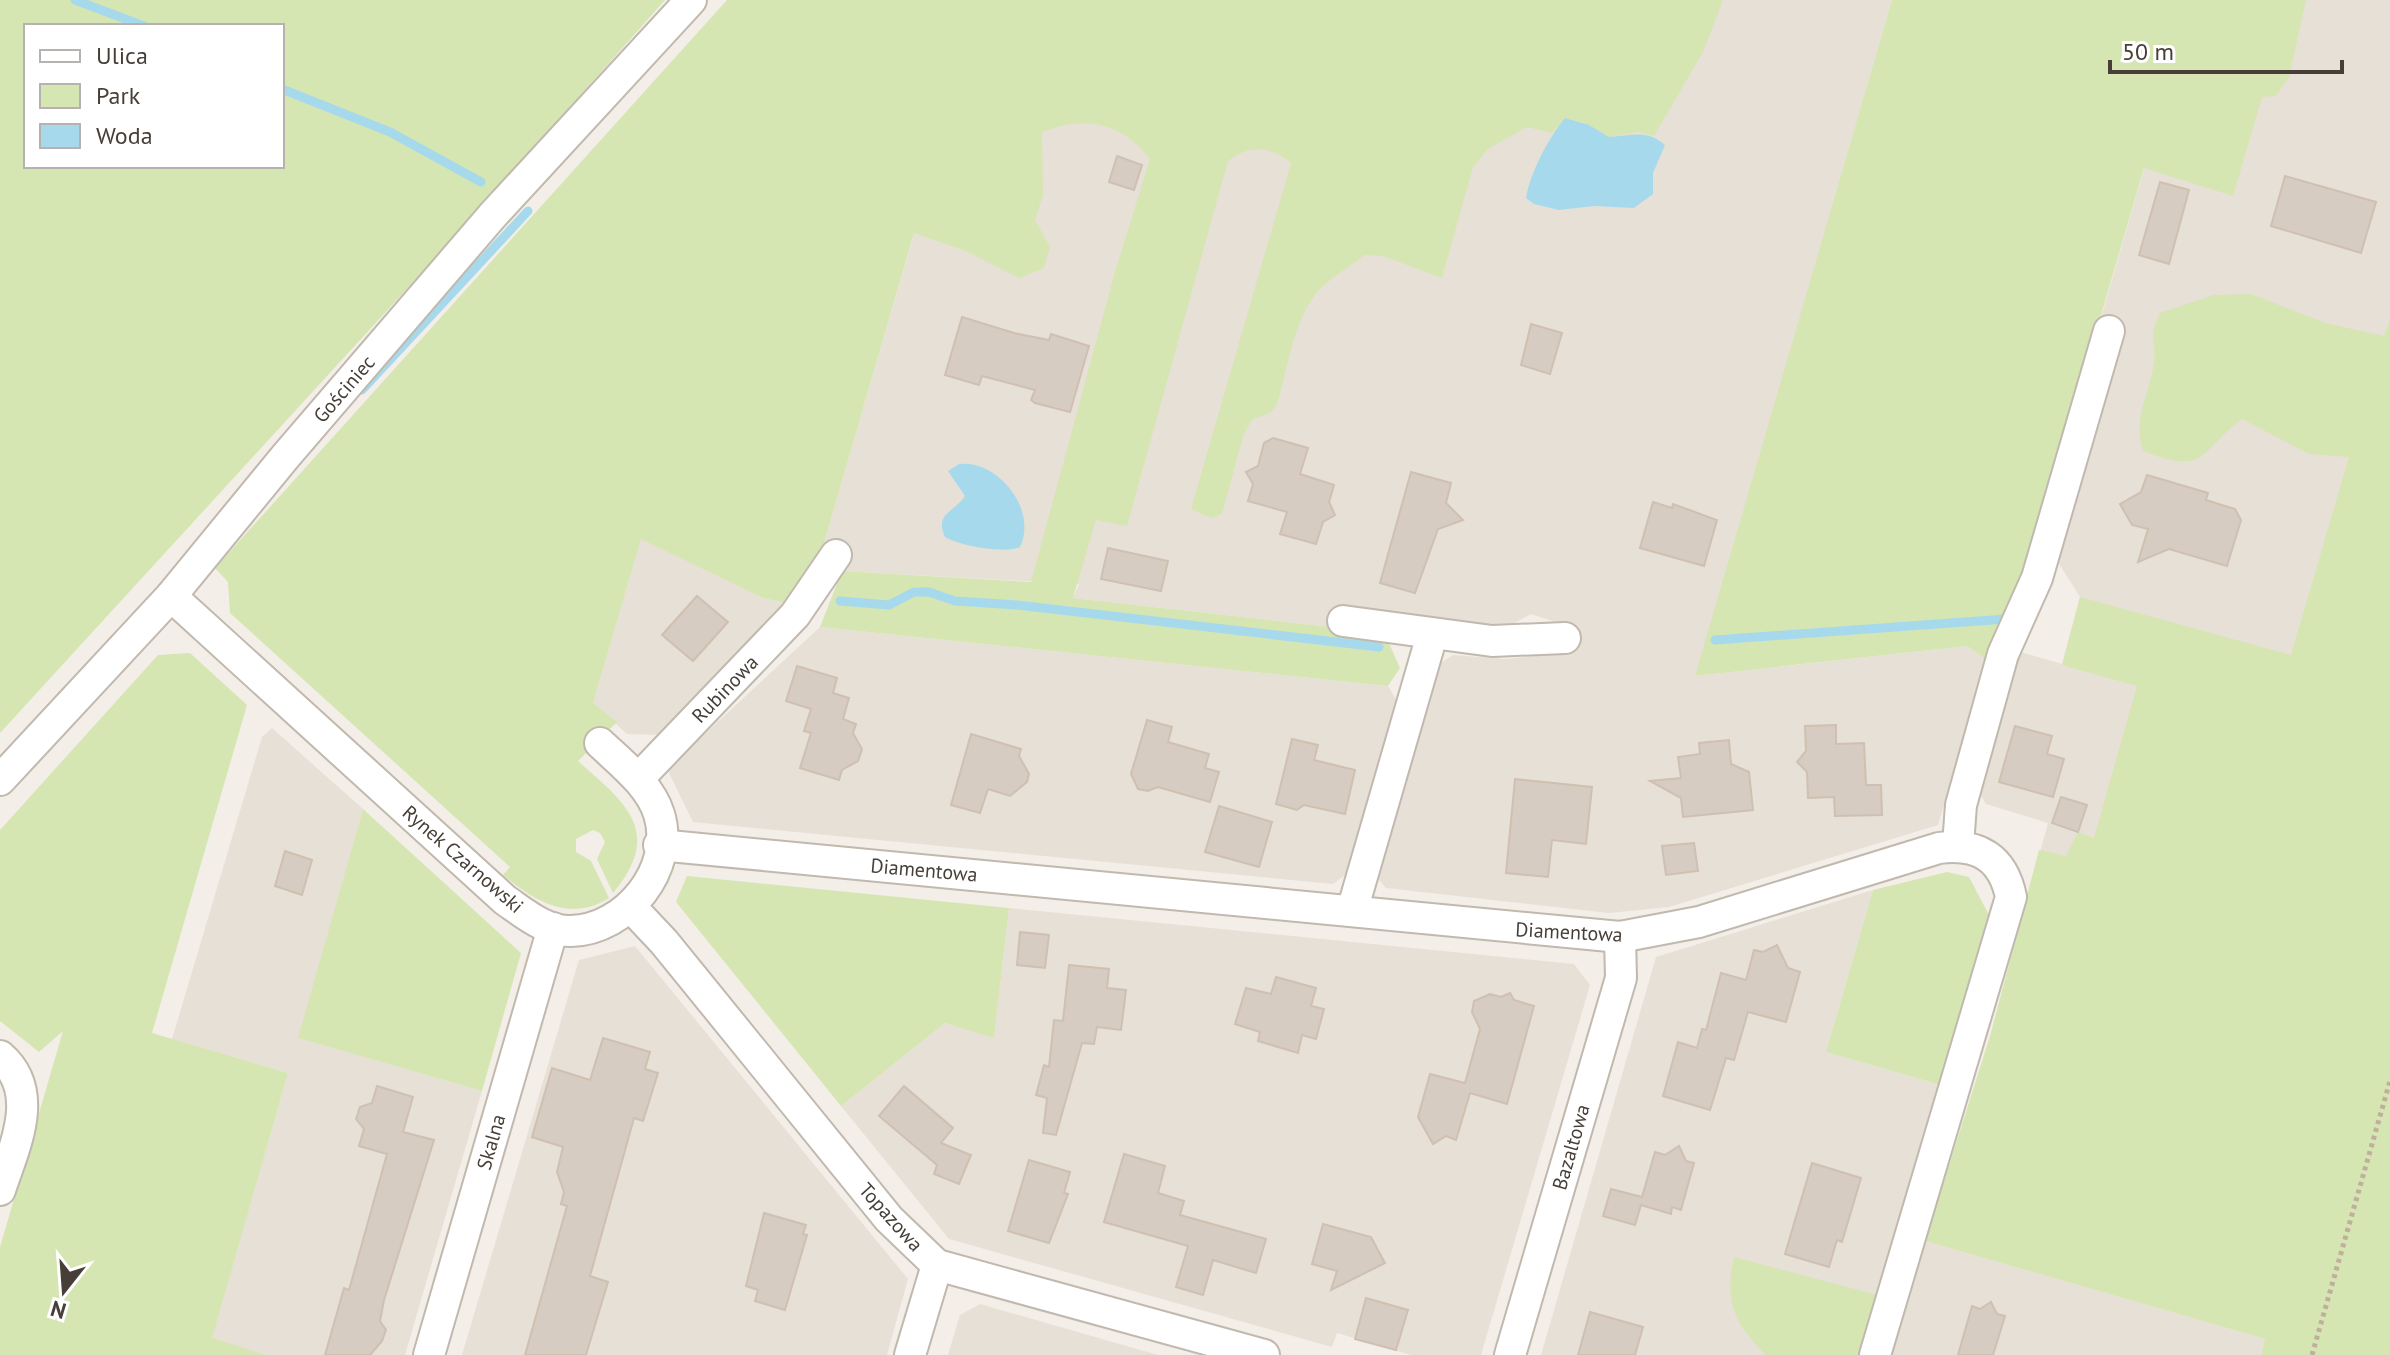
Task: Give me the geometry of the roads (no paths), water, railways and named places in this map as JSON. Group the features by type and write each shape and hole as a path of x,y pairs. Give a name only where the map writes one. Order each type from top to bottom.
{"street":[{"name":"Gościniec","path":"0,780 171,596 285,457 492,216 691,0"},
{"path":"1875,1355 2011,897 1997,862 1990,855 1958,845 1961,805 2003,654 2037,578 2109,331"},
{"name":"Rubinowa","path":"638,779 795,615 836,555"},
{"name":"Rynek Czarnowski","path":"171,596 505,900 553,928"},
{"path":"1343,621 1492,641 1565,638"},
{"path":"1352,911 1432,635"},
{"path":"553,928 569,932 592,928 631,907 651,880 659,845 659,815 638,779 600,743"},
{"name":"Diamentowa","path":"659,845 1620,937 1699,922 1939,848 1958,845"},
{"name":"Topazowa","path":"631,907 664,942 889,1219 937,1265 1264,1355"},
{"name":"Skalna","path":"429,1355 553,928"},
{"name":"Bazaltowa","path":"1510,1355 1621,978 1620,937"},
{"path":"0,1056 20,1081 23,1095 22,1124 0,1190"},
{"path":"910,1355 937,1265"}],"water":[{"path":"1565,118 1589,125 1609,137 1645,135 1665,145 1653,173 1653,194 1634,208 1594,206 1559,210 1534,204 1526,198 1541,156"},
{"path":"959,464 988,470 1011,490 1024,518 1020,547 1004,550 983,548 945,537 942,529 944,518 965,496 948,471"}],"waterway":[{"path":"75,0 139,24"},
{"path":"284,90 390,132 481,182"},
{"path":"362,390 528,211"},
{"path":"840,601 889,605 914,592 929,592 955,601 1017,605 1379,647"},
{"path":"1715,640 2006,619"}]}
